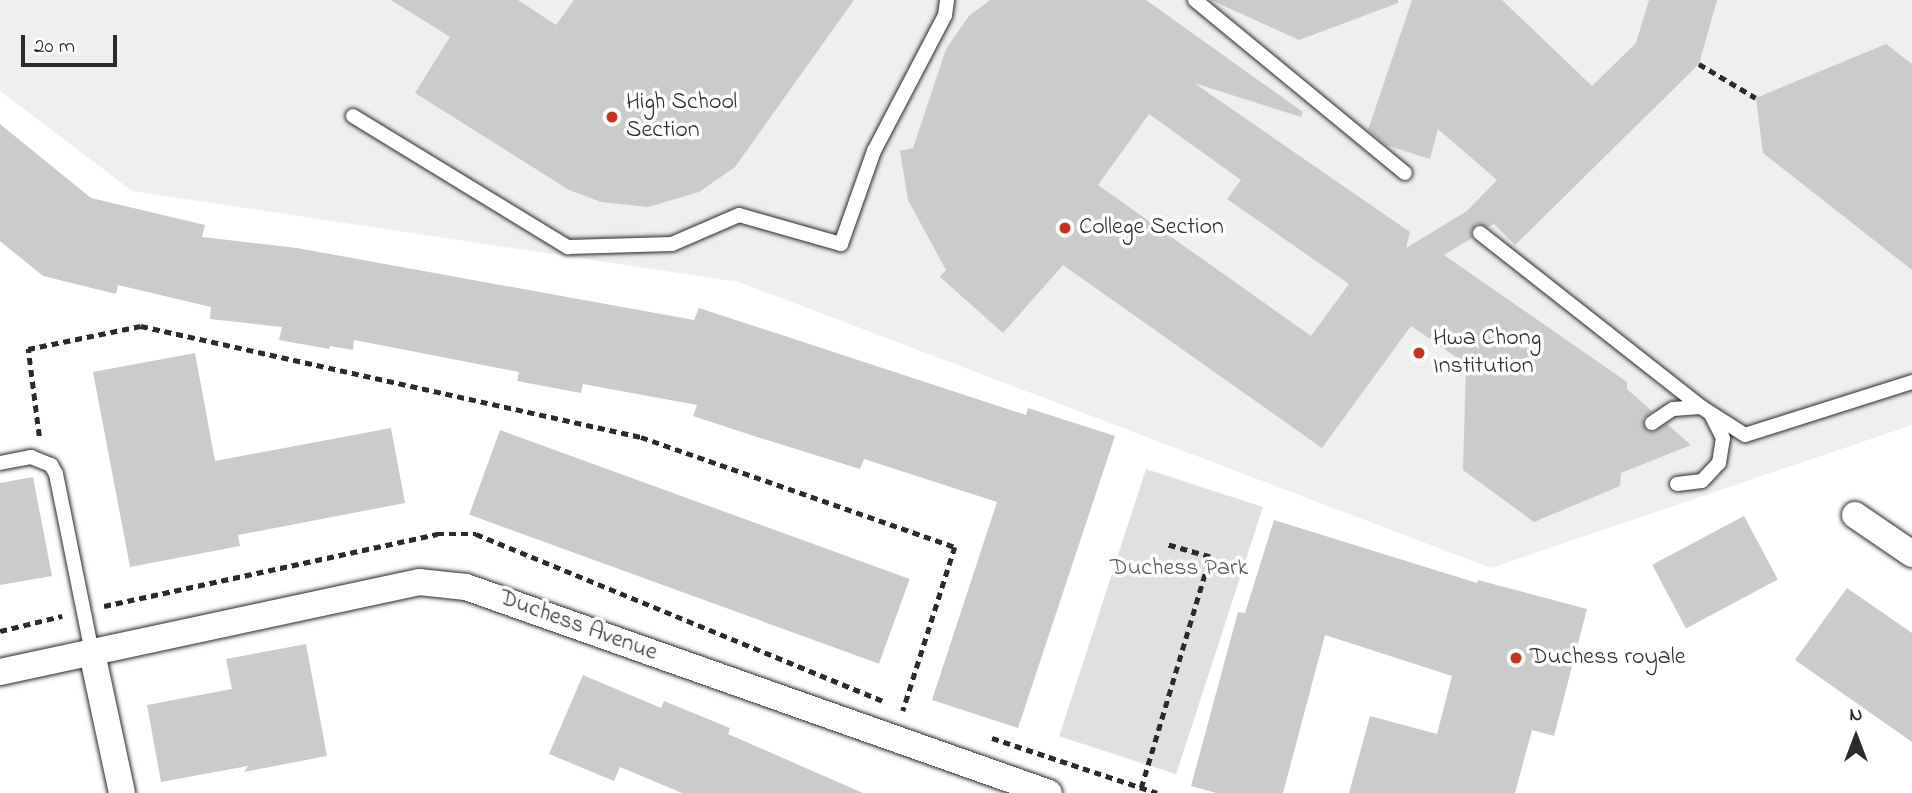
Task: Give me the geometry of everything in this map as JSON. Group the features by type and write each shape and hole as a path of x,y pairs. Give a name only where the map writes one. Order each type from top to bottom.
{"street":[{"path":"1855,515 1912,554"},
{"name":"Duchess Avenue","path":"0,672 419,582 466,587 1049,793"},
{"path":"92,653 122,793"}],"lane":[{"path":"354,116 568,247 672,244 739,215 841,244 874,151 945,15 947,0"},
{"path":"1195,0 1405,173"},
{"path":"1479,233 1706,410 1745,435 1912,382"},
{"path":"1652,423 1673,409 1706,410"},
{"path":"1676,484 1702,481 1719,463 1723,438 1706,410"},
{"path":"0,463 31,457 51,465 56,474 92,653"}],"path":[{"path":"1699,64 1756,99"},
{"path":"42,461 28,349 141,326 641,437 955,547 895,739"},
{"path":"1141,788 1210,557 1165,544"},
{"path":"904,709 916,713"},
{"path":"981,735 1157,793"}],"shaded area":[{"name":"Hwa Chong Institution","path":"0,0 1912,0 1912,425 1491,568 739,282 132,191 0,91"}],"green space":[{"name":"Duchess Park","path":"1146,469 1263,507 1176,774 1059,736"}],"building":[{"name":"High School Section","path":"391,0 518,0 556,25 574,0 854,0 735,167 699,192 648,207 601,202 569,190 415,93 450,37"},
{"name":"College Section","path":"990,0 1146,0 1303,112 1301,117 1194,83 1410,232 1406,248 1467,211 1497,180 1438,129 1430,159 1386,145 1368,130 1412,0 1502,0 1592,86 1636,43 1649,0 1717,0 1699,64 1515,245 1494,224 1488,227 1477,224 1471,231 1472,238 1444,255 1627,382 1627,389 1652,411 1643,419 1647,431 1653,432 1667,424 1691,445 1621,473 1620,486 1534,522 1463,470 1466,364 1411,326 1322,448 1063,265 1003,333 940,277 946,270 908,200 900,151 913,148 946,49 969,16","holes":["1149,114 1241,180 1227,199 1349,284 1311,336 1098,185"]},
{"path":"1211,0 1398,0 1398,3 1299,40"},
{"path":"1886,44 1912,64 1912,270 1763,153 1756,98"},
{"path":"0,124 91,198 205,225 202,237 297,248 694,320 699,308 1026,415 1028,408 1115,436 1018,728 932,700 997,502 864,459 860,469 760,438 693,416 697,405 583,384 581,393 517,381 519,372 354,340 353,350 330,346 329,349 279,340 282,327 210,319 211,307 118,285 116,294 43,276 0,241"},
{"path":"195,353 215,461 391,428 405,503 238,535 240,546 130,567 93,372"},
{"path":"500,430 910,579 879,664 469,515"},
{"path":"33,477 52,576 0,585 0,483"},
{"path":"1744,516 1778,580 1686,628 1652,565"},
{"path":"1274,520 1477,583 1478,580 1587,609 1554,736 1532,730 1515,793 1349,793 1370,716 1437,734 1452,676 1325,635 1283,793 1216,793 1191,786 1238,612 1245,613"},
{"path":"1847,588 1912,633 1912,742 1795,660"},
{"path":"306,644 327,756 244,772 248,766 161,782 147,705 232,689 226,659"},
{"path":"583,675 661,708 664,701 730,728 728,734 863,793 682,793 620,767 614,781 549,754"}],"place":[{"name":"High School Section","path":"612,117"},
{"name":"College Section","path":"1065,228"},
{"name":"Hwa Chong Institution","path":"1419,353"},
{"name":"Duchess royale","path":"1516,658"}]}
